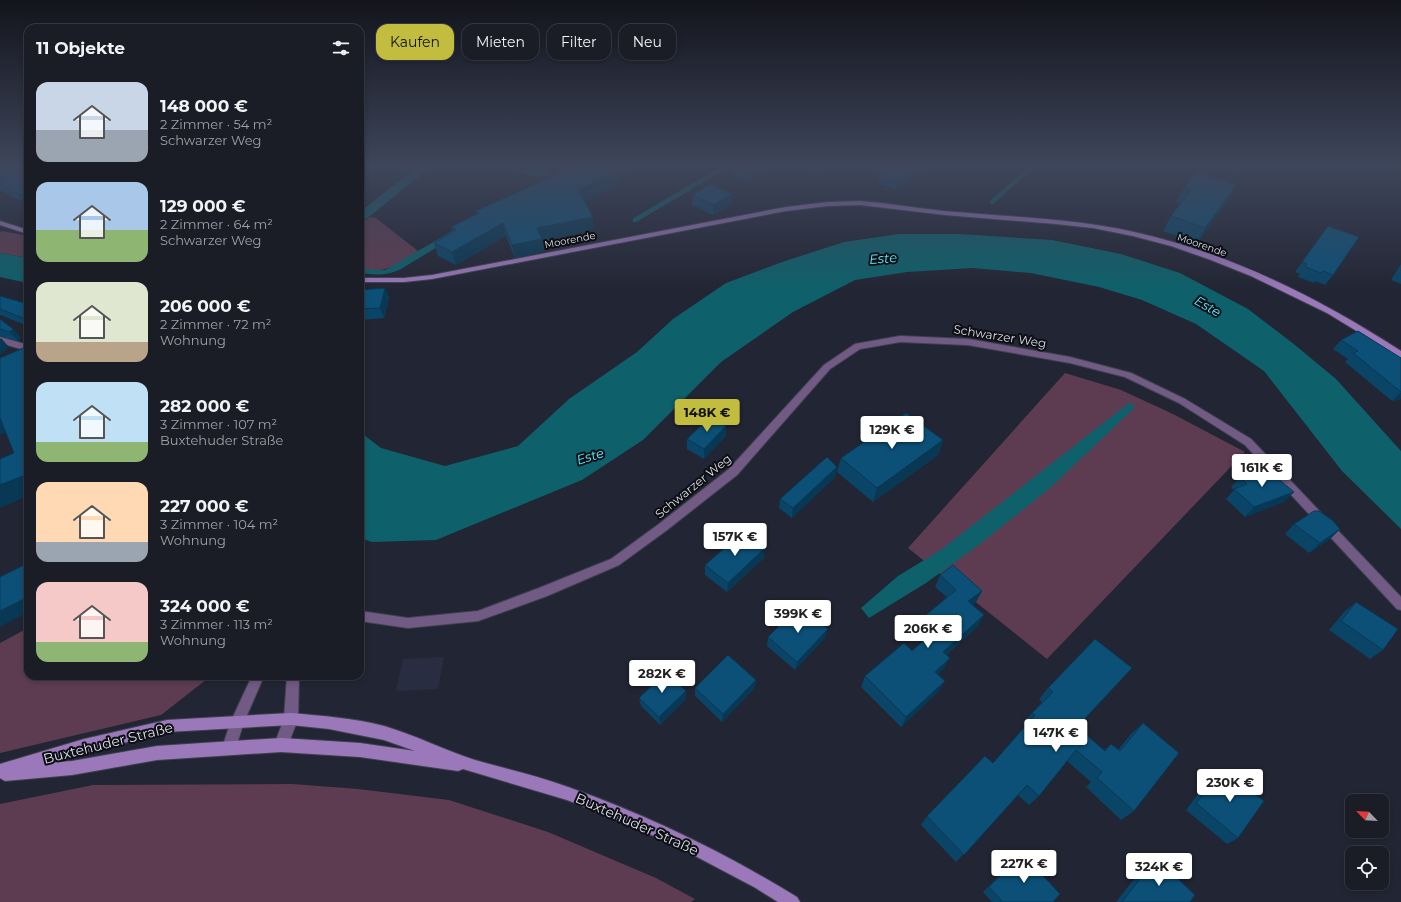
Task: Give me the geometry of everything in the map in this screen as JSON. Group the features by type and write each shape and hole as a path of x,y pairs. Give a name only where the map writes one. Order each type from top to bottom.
{"street":[{"name":"Moorende","path":"364,280 404,280 481,269 798,207"},
{"name":"Moorende","path":"893,207 1086,225 1162,242 1212,258 1312,300 1364,330 1401,354"},
{"path":"0,223 24,231"},
{"name":"Schwarzer Weg","path":"364,617 408,623 478,616 543,592 615,562 663,527 733,472 826,367 858,346 900,339 968,342 1070,360 1128,375 1182,401 1248,442 1320,516 1401,606"},
{"path":"0,340 24,347"},
{"path":"229,748 238,721 256,680"},
{"path":"281,745 291,719 293,680"},
{"name":"Buxtehuder Straße","path":"0,771 84,746 167,726 291,719 329,723 384,733 474,766 567,793 626,816 687,844 759,882 792,902"},
{"name":"Buxtehuder Straße","path":"0,775 72,768 157,753 281,745 360,750 474,766"}],"shaded area":[{"path":"370,217 376,218 418,251 391,267 377,271 364,269 364,221"},
{"path":"2,231 24,235 24,257 0,253 0,232"},
{"path":"1065,373 1121,390 1173,414 1245,452 1047,659 908,548"},
{"path":"24,630 24,680 206,680 161,715 0,753 0,643"},
{"path":"444,657 438,689 396,691 403,659"},
{"path":"292,784 358,789 449,800 548,832 656,878 695,899 691,902 0,902 0,804 93,785"}],"water":[{"path":"366,207 381,207 364,221 364,209"},
{"path":"494,207 503,207 401,269 391,273 364,273 364,269 385,270"},
{"name":"Este","path":"899,234 958,234 1052,240 1121,254 1180,273 1248,309 1295,345 1336,379 1401,451 1401,529 1342,471 1264,371 1196,324 1142,300 1099,287 1031,273 973,268 907,272 855,280 793,312 721,362 643,440 582,480 436,540 372,542 364,539 364,435 381,448 445,466 518,446 569,399 637,352 673,319 726,283 785,261 844,242"},
{"path":"0,253 24,257 24,282 0,277"},
{"path":"1129,403 1133,404 1134,408 1050,488 980,544 926,583 869,618 861,608 898,576 942,549"}],"building":[{"path":"485,207 587,207 593,217 537,228 542,239 512,245 503,223 452,252 434,243 456,230 451,227 479,213 476,211"},
{"path":"1178,207 1220,207 1205,228 1171,216"},
{"path":"1328,226 1359,237 1333,275 1323,271 1321,273 1305,267 1307,264 1302,262"},
{"path":"385,288 380,308 364,309 364,290"},
{"path":"0,296 24,303 24,318 0,309"},
{"path":"0,319 13,329 10,332 0,329"},
{"path":"1358,331 1401,358 1401,392 1353,353 1358,351 1341,340"},
{"path":"24,348 24,476 0,485 0,459 14,453 0,418 0,358"},
{"path":"906,413 943,440 877,488 841,458"},
{"path":"710,417 726,426 704,449 687,439"},
{"path":"827,457 837,467 793,508 780,499"},
{"path":"1265,468 1294,492 1254,507 1234,489 1247,484 1240,477"},
{"path":"1314,511 1319,511 1332,520 1340,529 1320,543 1294,524"},
{"path":"743,532 765,548 728,583 705,565"},
{"path":"24,565 24,599 0,611 0,577"},
{"path":"953,565 982,591 968,601 984,615 943,652 950,658 935,672 945,681 906,717 865,676 904,643 912,651 939,627 926,615 956,590 940,575"},
{"path":"1356,602 1398,629 1383,650 1341,621"},
{"path":"799,606 828,629 797,662 768,637"},
{"path":"1095,639 1132,668 1077,727 1105,751 1111,744 1120,751 1143,723 1179,753 1134,811 1097,778 1102,772 1076,750 1039,796 1027,785 964,855 927,816 985,756 993,763 1035,715 1032,713 1053,692 1048,688"},
{"path":"728,655 756,680 723,714 695,688"},
{"path":"666,672 686,691 659,717 639,698"},
{"path":"1223,769 1264,801 1238,838 1196,803"},
{"path":"1022,853 1060,894 1053,902 1003,902 989,887"},
{"path":"1156,858 1195,895 1190,902 1122,902"}],"waterway":[{"path":"635,220 657,207"}]}
